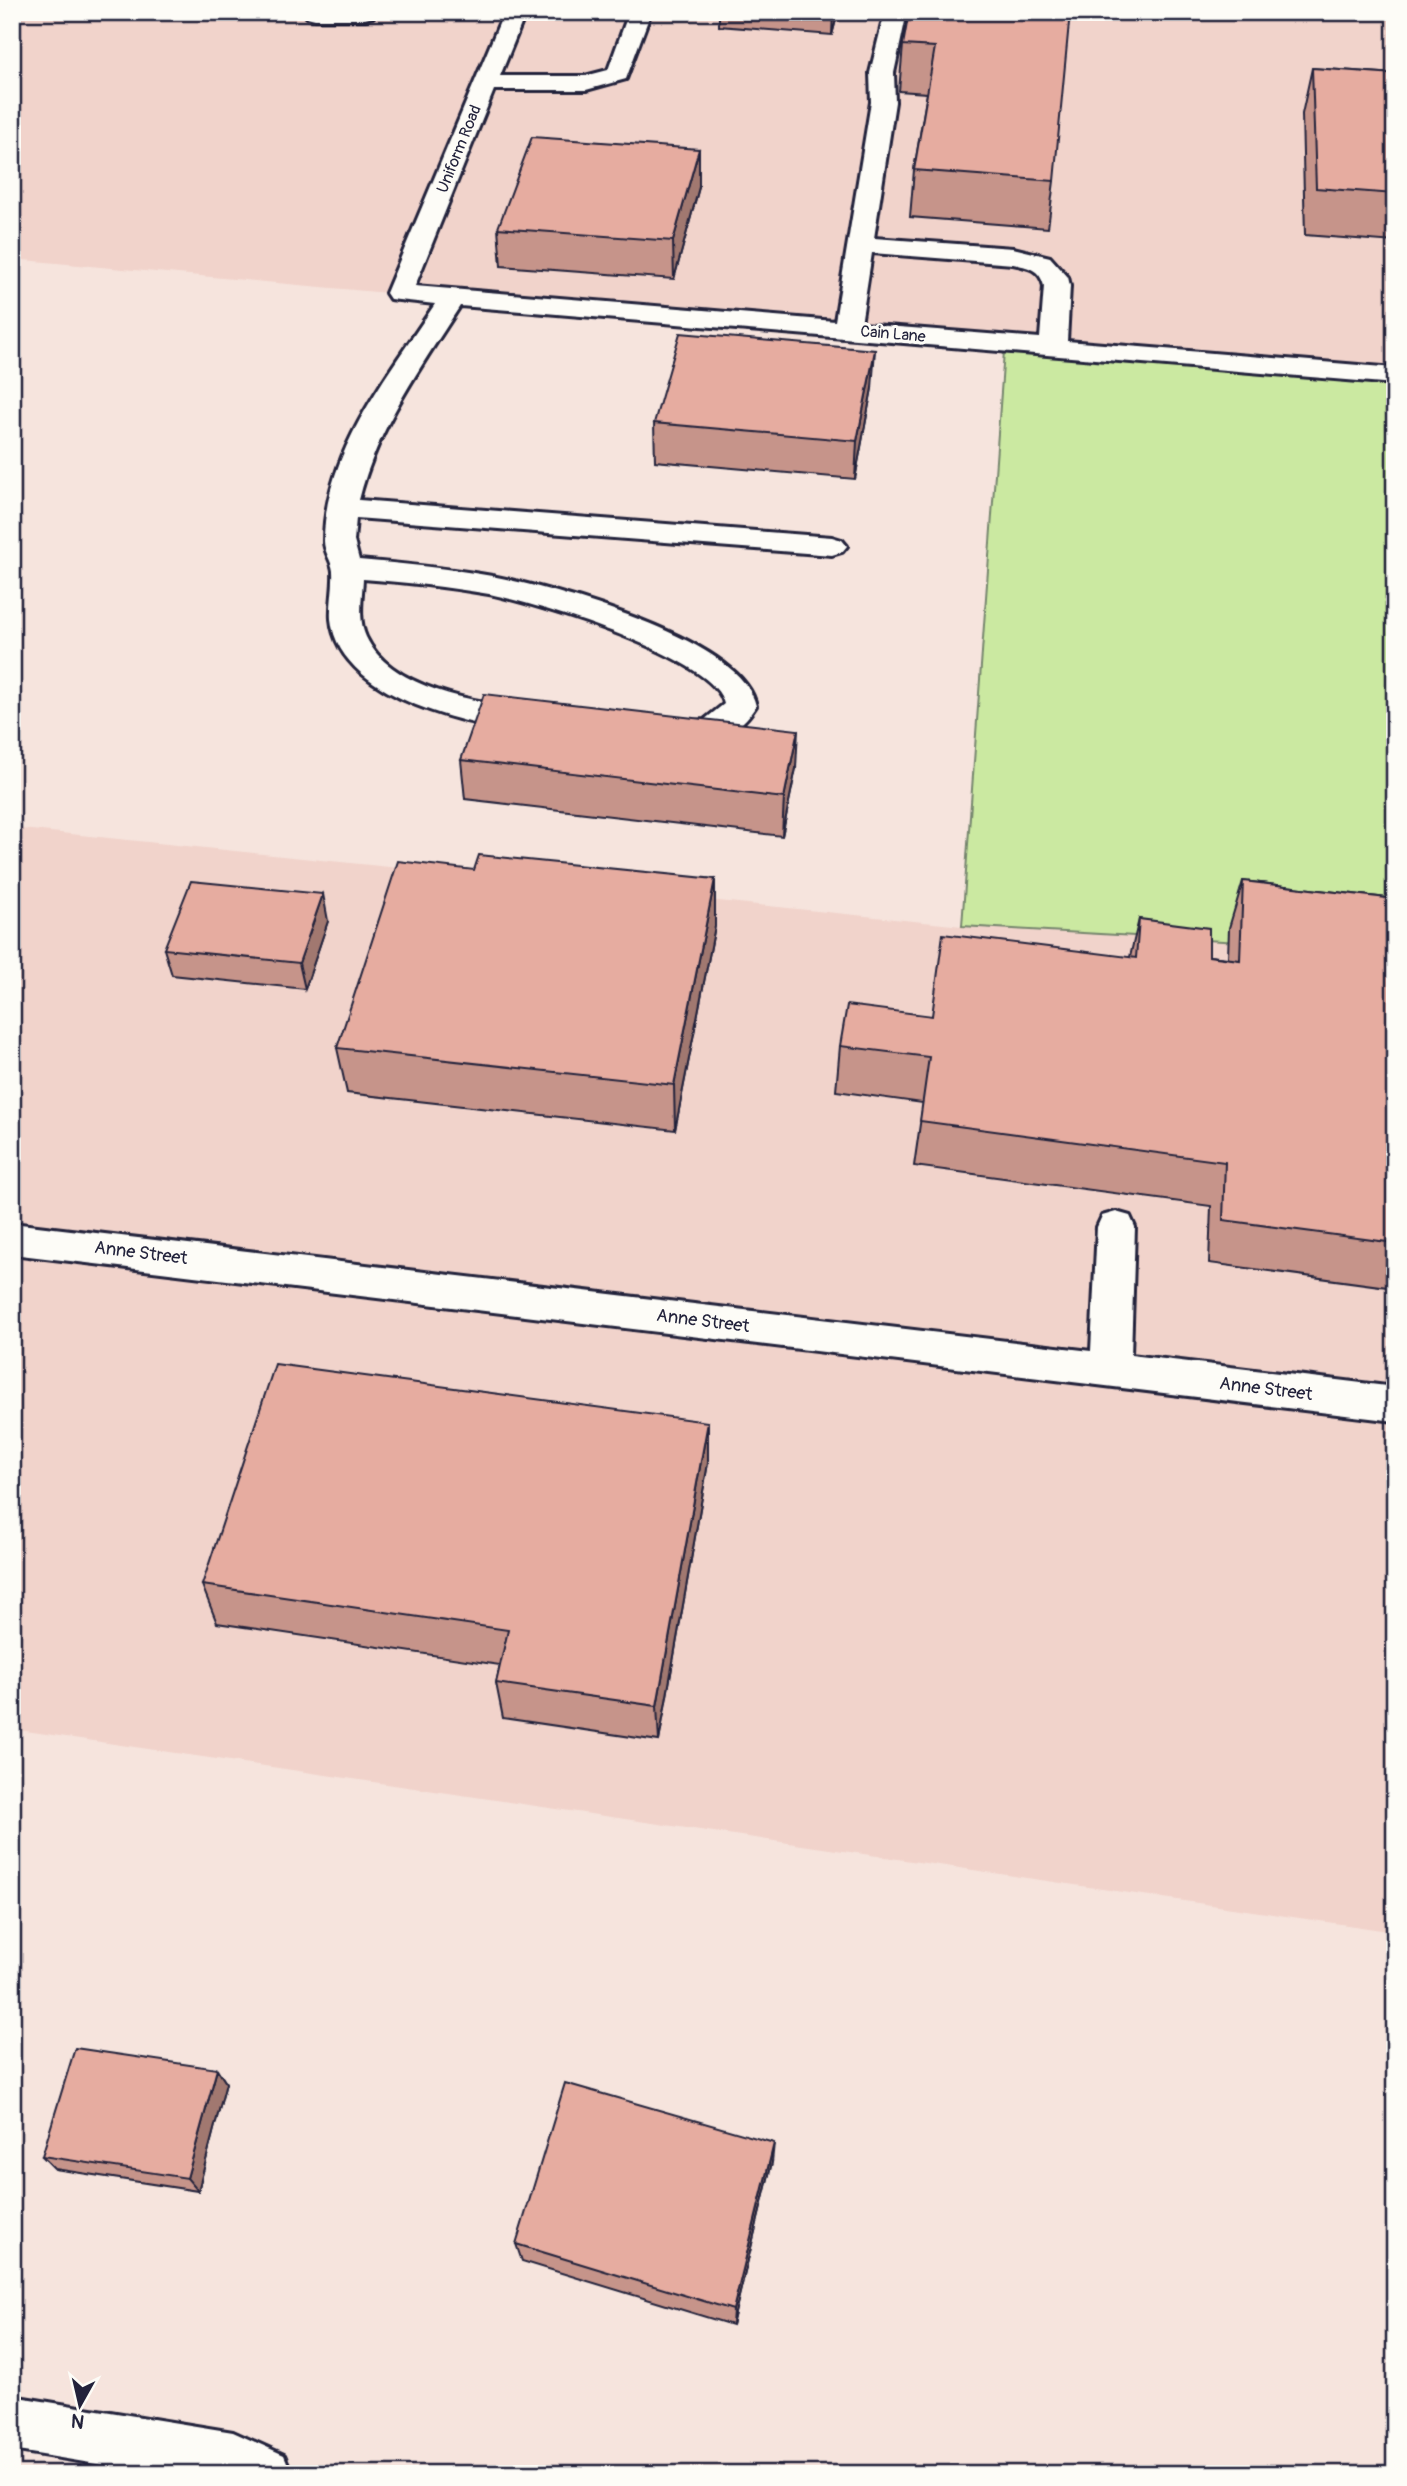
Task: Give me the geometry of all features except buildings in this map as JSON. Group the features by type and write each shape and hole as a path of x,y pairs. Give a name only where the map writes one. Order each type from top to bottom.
{"street":[{"path":"316,12 365,12"},
{"name":"Uniform Road","path":"403,285 515,12"},
{"path":"486,83 586,83 618,74 640,12"},
{"path":"847,330 883,102 882,73 896,12"},
{"path":"862,245 1013,256 1041,261 1055,276 1057,286 1053,348"},
{"name":"Cain Lane","path":"403,285 399,293 1395,376"},
{"path":"452,298 383,403 356,459 339,543 348,568 345,606 353,643 383,677 431,699 498,716 551,722"},
{"path":"344,508 832,545"},
{"path":"348,568 493,585 586,611 647,633 680,650 712,668 737,692 740,706 726,724 709,732 643,731"},
{"path":"1110,1370 1116,1227"},
{"name":"Anne Street","path":"12,1238 1395,1404"},
{"path":"12,2423 233,2459 265,2474"}],"shaded area":[{"path":"12,12 1395,12 1395,384 12,259"},
{"path":"12,828 962,926 1395,951 1395,1932 12,1729"}],"green space":[{"path":"1004,351 1395,384 1395,951 962,926"}]}
